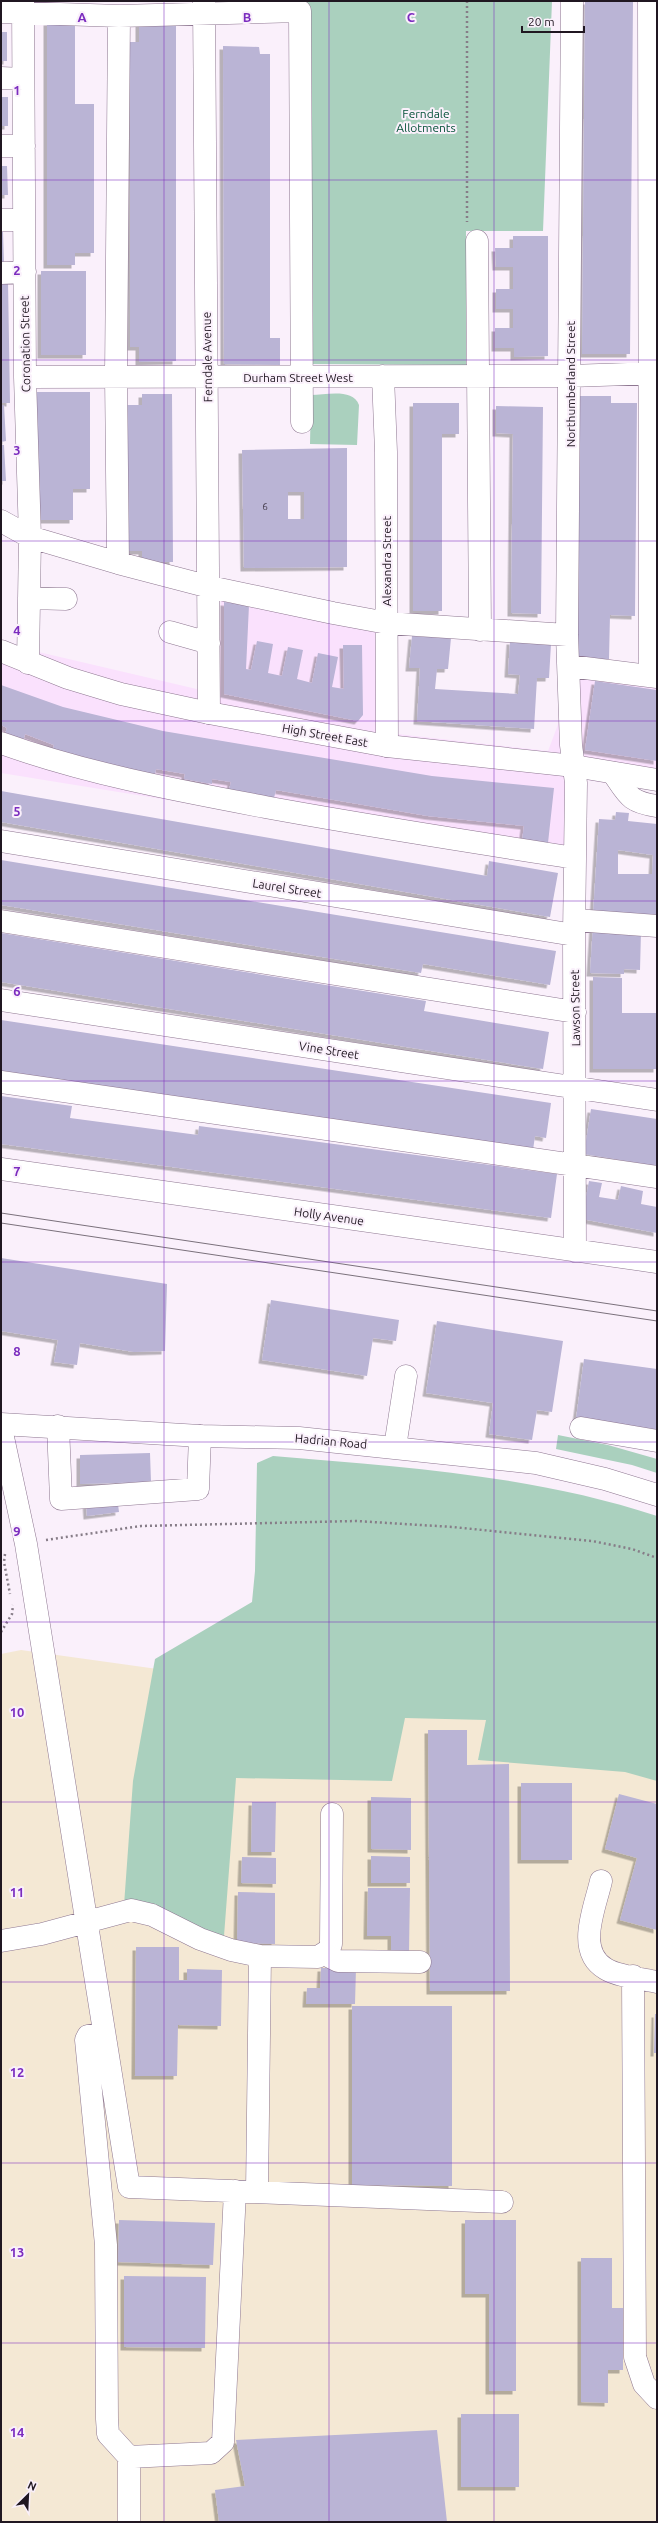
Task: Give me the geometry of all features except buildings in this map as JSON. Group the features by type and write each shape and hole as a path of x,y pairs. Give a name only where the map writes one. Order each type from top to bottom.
{"street":[{"name":"Northumberland Street","path":"572,1 568,635 571,745 574,766"},
{"path":"569,666 653,676 653,373 649,1"},
{"path":"1,12 23,7 119,16 204,7 300,11 302,422"},
{"name":"Coronation Street","path":"23,7 25,376 30,537 28,663"},
{"name":"Ferndale Avenue","path":"204,7 210,587 209,713"},
{"path":"118,563 116,376 119,16"},
{"path":"1,78 24,79"},
{"path":"1,146 24,146"},
{"path":"1,220 24,220"},
{"path":"477,241 480,630"},
{"path":"1,273 25,272"},
{"name":"Durham Street West","path":"25,376 207,378 479,375 570,376 653,373"},
{"name":"Alexandra Street","path":"383,376 387,623 387,746"},
{"path":"1,521 30,537 118,563 210,587 387,623 568,635"},
{"path":"29,598 66,599"},
{"path":"170,632 209,643"},
{"name":"High Street East","path":"1,651 28,663 121,694 209,713 387,746 574,766 657,780"},
{"path":"1,744 92,772 142,784 418,834 575,858"},
{"name":"Lawson Street","path":"574,766 576,783 574,927 576,1165 575,1251"},
{"path":"613,773 627,794 638,804 657,806"},
{"name":"Laurel Street","path":"1,841 574,927 657,926"},
{"path":"1,921 575,1012"},
{"name":"Vine Street","path":"1,1000 657,1100"},
{"path":"1,1082 657,1177"},
{"name":"Holly Avenue","path":"1,1169 657,1262"},
{"path":"394,1447 406,1376"},
{"name":"Hadrian Road","path":"1,1424 58,1426 200,1436 299,1438 394,1447 536,1463 605,1479 657,1495"},
{"path":"58,1426 61,1499 198,1489 200,1436"},
{"path":"1,1428 26,1544 129,2188 502,2202"},
{"path":"581,1428 657,1441"},
{"path":"1,1941 42,1934 131,1910 152,1914 200,1939 231,1950 260,1956 318,1958 324,1954 331,1944 332,1814"},
{"path":"601,1881 587,1939 593,1957 606,1969 657,1982"},
{"path":"324,1954 338,1961 420,1962"},
{"path":"129,2457 211,2453 223,2442 246,2192 260,1956"},
{"path":"633,1976 635,2358 644,2384 657,2398"},
{"path":"104,2034 88,2036 86,2040 106,2245 108,2434 129,2457 129,2522"}],"path":[{"path":"467,1 466,210 469,238 477,241"},
{"path":"26,1544 141,1526 356,1521 453,1527 592,1540 657,1558"}],"shaded area":[{"path":"221,594 376,630 380,732 548,751 581,663 657,670 657,791 581,779 581,870 385,835 1,773 1,639 13,646 218,694"},
{"path":"21,1650 222,1678 657,1724 657,2522 1,2522 1,1654"}],"green space":[{"name":"Ferndale Allotments","path":"221,1 552,1 543,231 466,231 466,365 308,364 307,4 221,7"},
{"path":"345,394 356,400 359,405 357,445 310,444 311,395"},
{"path":"558,1435 608,1445 657,1459 657,1473 632,1465 556,1449"},
{"path":"273,1456 419,1469 515,1482 610,1502 657,1516 657,1781 625,1772 478,1760 486,1720 405,1718 392,1781 236,1778 224,1936 124,1905 133,1781 155,1659 252,1602 255,1571 257,1463"}],"tram line":[{"path":"1,1213 657,1311"},
{"path":"1,1223 657,1321"}]}
